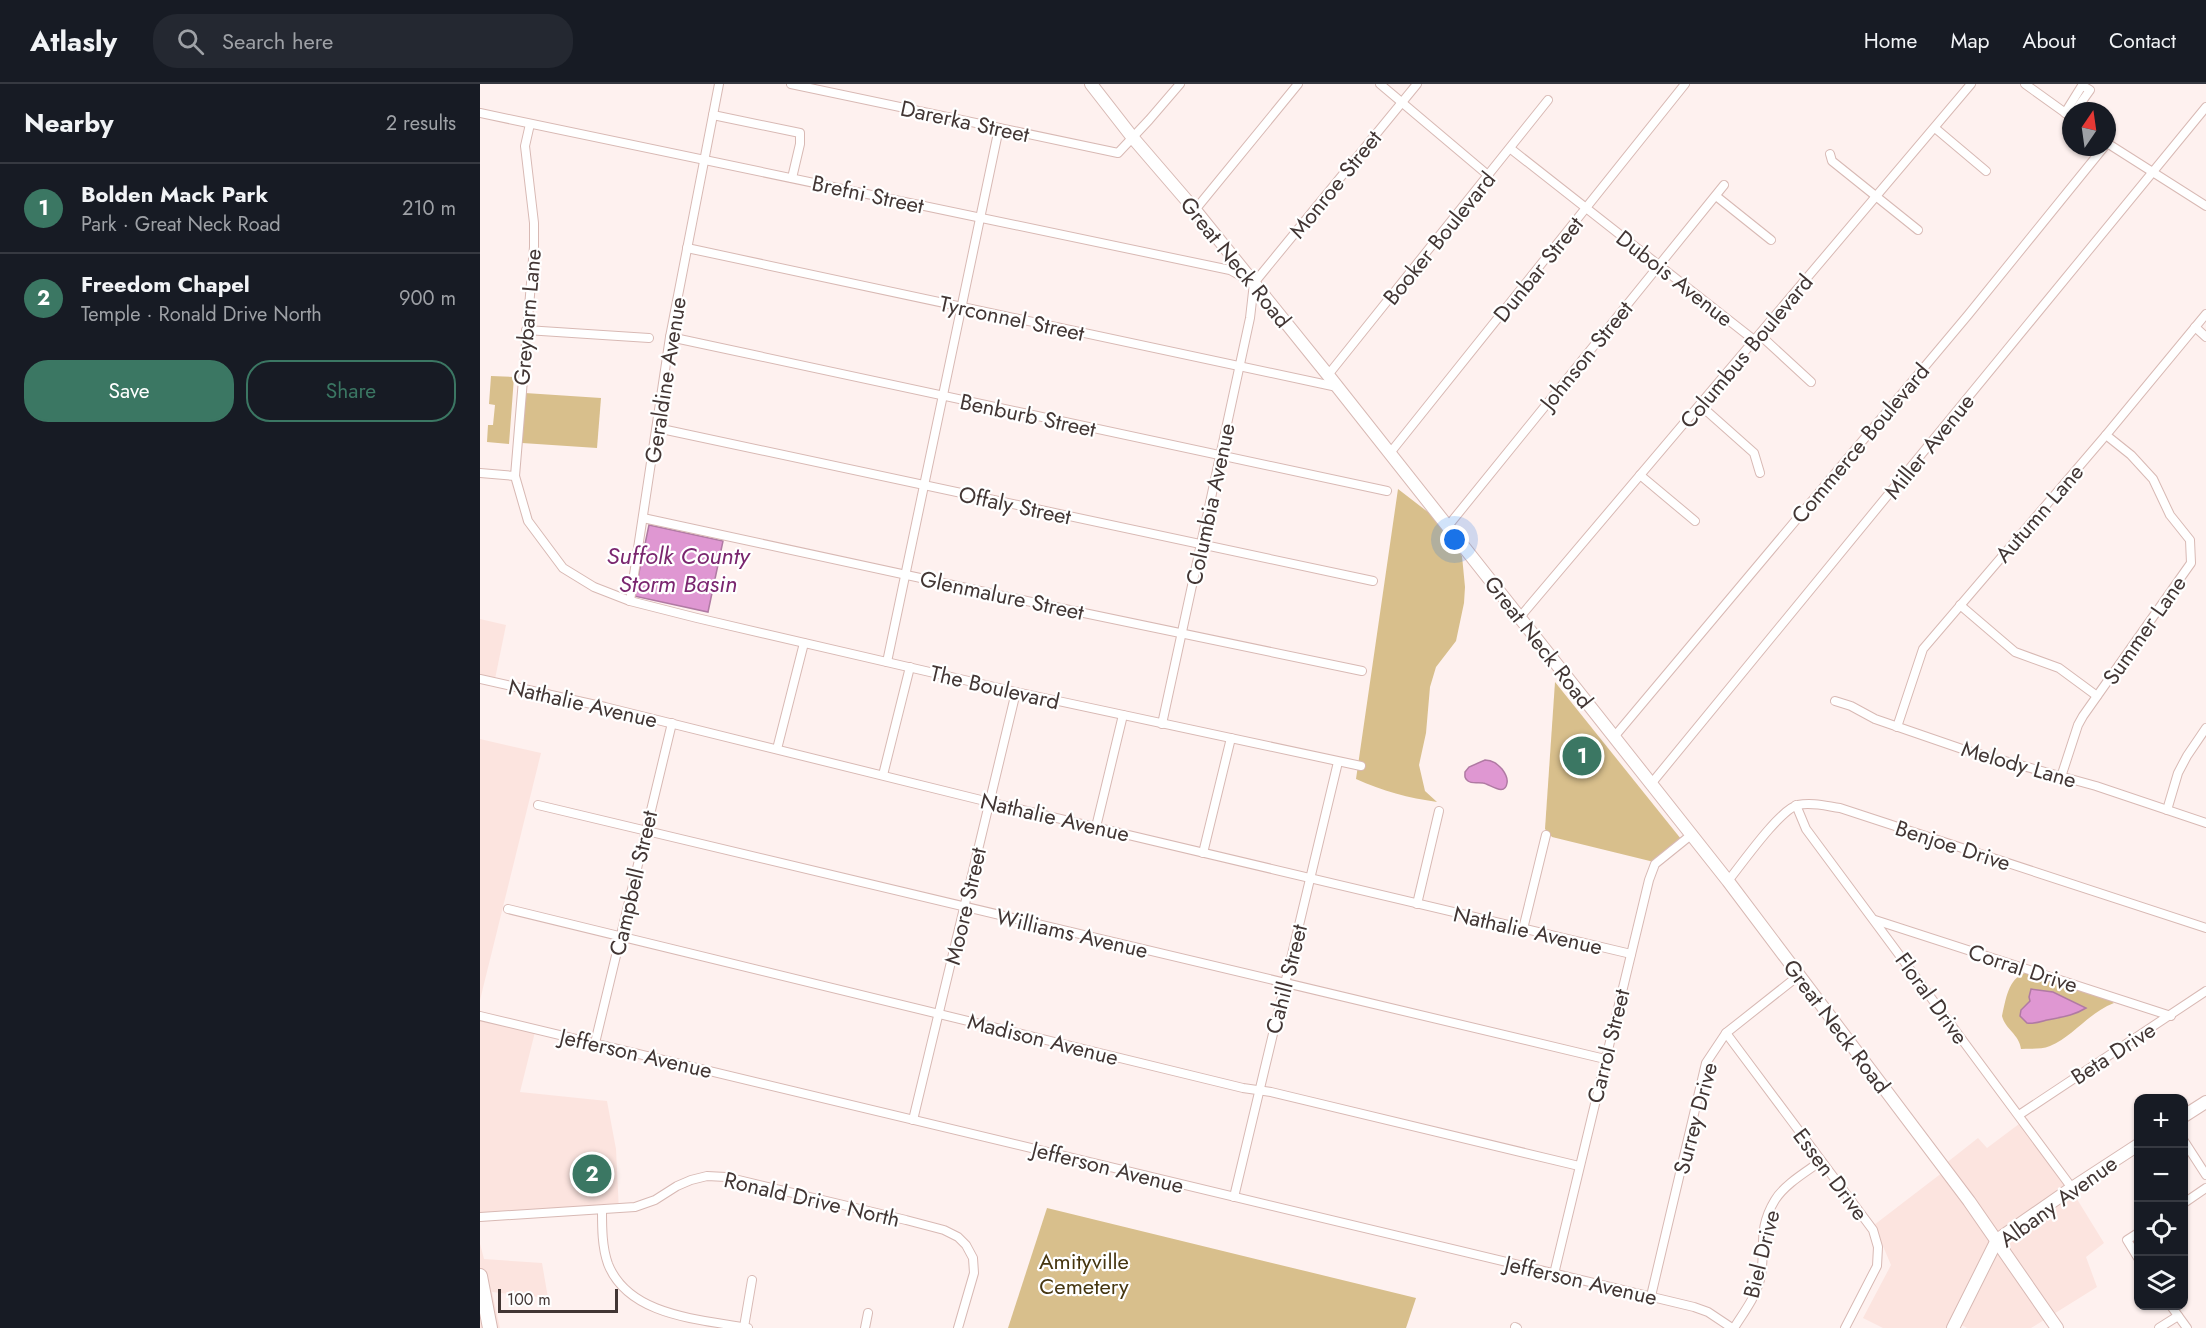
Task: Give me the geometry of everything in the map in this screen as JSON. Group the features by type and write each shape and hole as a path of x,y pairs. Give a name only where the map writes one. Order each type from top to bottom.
{"main road":[{"name":"Great Neck Road","path":"1091,84 1328,375 1728,881 1997,1240 2057,1328"},
{"path":"2188,1113 2206,1102"},
{"name":"Albany Avenue","path":"1953,1328 1997,1240 2134,1148"},
{"path":"480,1276 490,1328"}],"street":[{"name":"Geraldine Avenue","path":"630,601 670,337 719,84"},
{"name":"Darerka Street","path":"791,84 1118,153 1133,138"},
{"path":"1133,138 1180,84"},
{"path":"1195,210 1298,84"},
{"path":"1380,84 1489,176"},
{"name":"Monroe Street","path":"1254,283 1417,84"},
{"name":"Dunbar Street","path":"1390,453 1685,84"},
{"name":"Columbus Boulevard","path":"1520,617 1971,84"},
{"path":"2025,84 2062,111"},
{"path":"2075,102 2083,85 2090,90 2081,102"},
{"name":"Booker Boulevard","path":"1328,375 1548,100"},
{"name":"Miller Avenue","path":"1651,784 2206,107"},
{"name":"Brefni Street","path":"480,113 1230,270 1254,283"},
{"path":"713,115 800,133 800,144 792,178"},
{"name":"Greybarn Lane","path":"515,476 534,223 525,146 530,124"},
{"path":"886,662 999,128"},
{"path":"1935,128 1986,171"},
{"name":"Dubois Avenue","path":"1510,149 1811,382"},
{"path":"2116,150 2206,206"},
{"path":"1830,154 1832,161 1918,230"},
{"name":"Commerce Boulevard","path":"1614,737 1968,315 2096,156"},
{"name":"Johnson Street","path":"1448,526 1724,185"},
{"path":"1716,196 1770,240"},
{"name":"Tyrconnel Street","path":"687,248 1337,387"},
{"name":"Columbia Avenue","path":"1162,723 1251,315 1254,283"},
{"name":"Autumn Lane","path":"1897,727 1923,649 2206,314"},
{"path":"2195,327 2206,337"},
{"path":"526,330 649,338"},
{"name":"Benburb Street","path":"670,337 1387,491"},
{"path":"1700,405 1754,453 1760,473"},
{"name":"Offaly Street","path":"657,428 1373,581"},
{"name":"Summer Lane","path":"2061,777 2078,725 2191,563 2192,556 2190,540 2184,529 2170,515 2153,478 2131,455 2106,435"},
{"path":"480,472 515,476"},
{"path":"1640,475 1695,521"},
{"name":"The Boulevard","path":"515,476 528,521 560,565 594,587 630,601 1016,692 1361,766"},
{"name":"Glenmalure Street","path":"643,518 1362,671"},
{"path":"1960,605 2015,652 2059,668 2097,696"},
{"path":"777,749 804,643"},
{"path":"883,775 910,667"},
{"name":"Nathalie Avenue","path":"480,679 672,723 989,802 1630,954"},
{"name":"Moore Street","path":"913,1120 1016,692"},
{"name":"Melody Lane","path":"1835,701 1851,706 1875,719 1965,750 2096,786 2206,823"},
{"path":"1096,827 1123,715"},
{"name":"Campbell Street","path":"595,1043 672,723"},
{"path":"2167,810 2178,773 2206,729"},
{"path":"1203,853 1231,738"},
{"name":"Cahill Street","path":"1234,1197 1338,762"},
{"name":"Benjoe Drive","path":"1796,805 1816,804 1840,808 2206,928"},
{"name":"Williams Avenue","path":"538,805 1605,1059"},
{"path":"1728,881 1779,818 1796,805"},
{"name":"Floral Drive","path":"1796,805 1806,829 2072,1188"},
{"path":"1417,903 1439,811"},
{"name":"Carrol Street","path":"1554,1274 1630,954 1655,864 1691,835"},
{"path":"1523,929 1546,836"},
{"name":"Madison Avenue","path":"508,909 1579,1166"},
{"name":"Corral Drive","path":"1875,920 2171,1016"},
{"name":"Surrey Drive","path":"1651,1296 1706,1063 1726,1033 1798,976"},
{"name":"Beta Drive","path":"2019,1115 2206,991"},
{"name":"Jefferson Avenue","path":"480,1016 1651,1296 1708,1312 1733,1328"},
{"name":"Essen Drive","path":"1726,1033 1873,1230 1878,1247 1877,1266 1845,1328"},
{"path":"2188,1147 2206,1175"},
{"name":"Biel Drive","path":"1733,1328 1753,1300 1760,1279 1765,1221 1776,1198 1821,1161"},
{"name":"Ronald Drive North","path":"480,1217 635,1207 655,1200 677,1186 692,1180 707,1176 726,1177 944,1230 958,1237 966,1245 973,1258 974,1274 958,1328"},
{"path":"2185,1202 2206,1188"},
{"path":"602,1210 603,1242 608,1265 630,1293 645,1304 663,1311 746,1328 752,1280"},
{"path":"2134,1236 2127,1240 2134,1250"},
{"path":"2174,1310 2187,1328"},
{"path":"865,1328 868,1313"},
{"path":"2159,1328 2178,1316"}],"shaded area":[{"path":"480,619 506,625 495,679 480,675"},
{"path":"480,739 541,753 480,1000"},
{"path":"480,1019 535,1032 520,1092 607,1101 616,1149 619,1212 480,1220"},
{"path":"2027,1118 2104,1243 2086,1257 2097,1287 2031,1328 1967,1328 1954,1321 1951,1328 1883,1328 1863,1318 1891,1265 1874,1225 1947,1169 1945,1164 1978,1138 1987,1148"},
{"path":"480,1244 484,1259 542,1263 548,1298 492,1292 500,1328 480,1328"}],"green space":[{"path":"491,376 514,377 509,444 487,442 488,425 493,425 495,405 489,404"},
{"path":"525,393 601,398 597,448 522,443"},
{"path":"1398,489 1433,516 1462,556 1464,603 1456,641 1436,667 1430,687 1426,733 1419,765 1425,791 1437,802 1396,794 1356,779"},
{"path":"1555,682 1681,839 1654,862 1552,837 1545,829"},
{"path":"2025,973 2105,997 2114,1003 2096,1013 2059,1042 2040,1048 2021,1049 2018,1039 2006,1025 2002,1016 2011,985"},
{"name":"Amityville Cemetery","path":"1047,1208 1416,1298 1406,1328 1008,1328"}],"water":[{"name":"Suffolk County Storm Basin","path":"649,525 723,541 708,612 634,596"},
{"path":"1485,760 1495,763 1502,769 1507,777 1506,787 1497,789 1466,779 1465,772 1469,767"},
{"path":"2031,989 2053,992 2086,1008 2067,1016 2027,1023 2020,1016 2021,1010 2030,1001"}],"place":[{"name":"Bolden Mack Park","path":"1582,756"},
{"name":"Freedom Chapel","path":"592,1174"}]}
